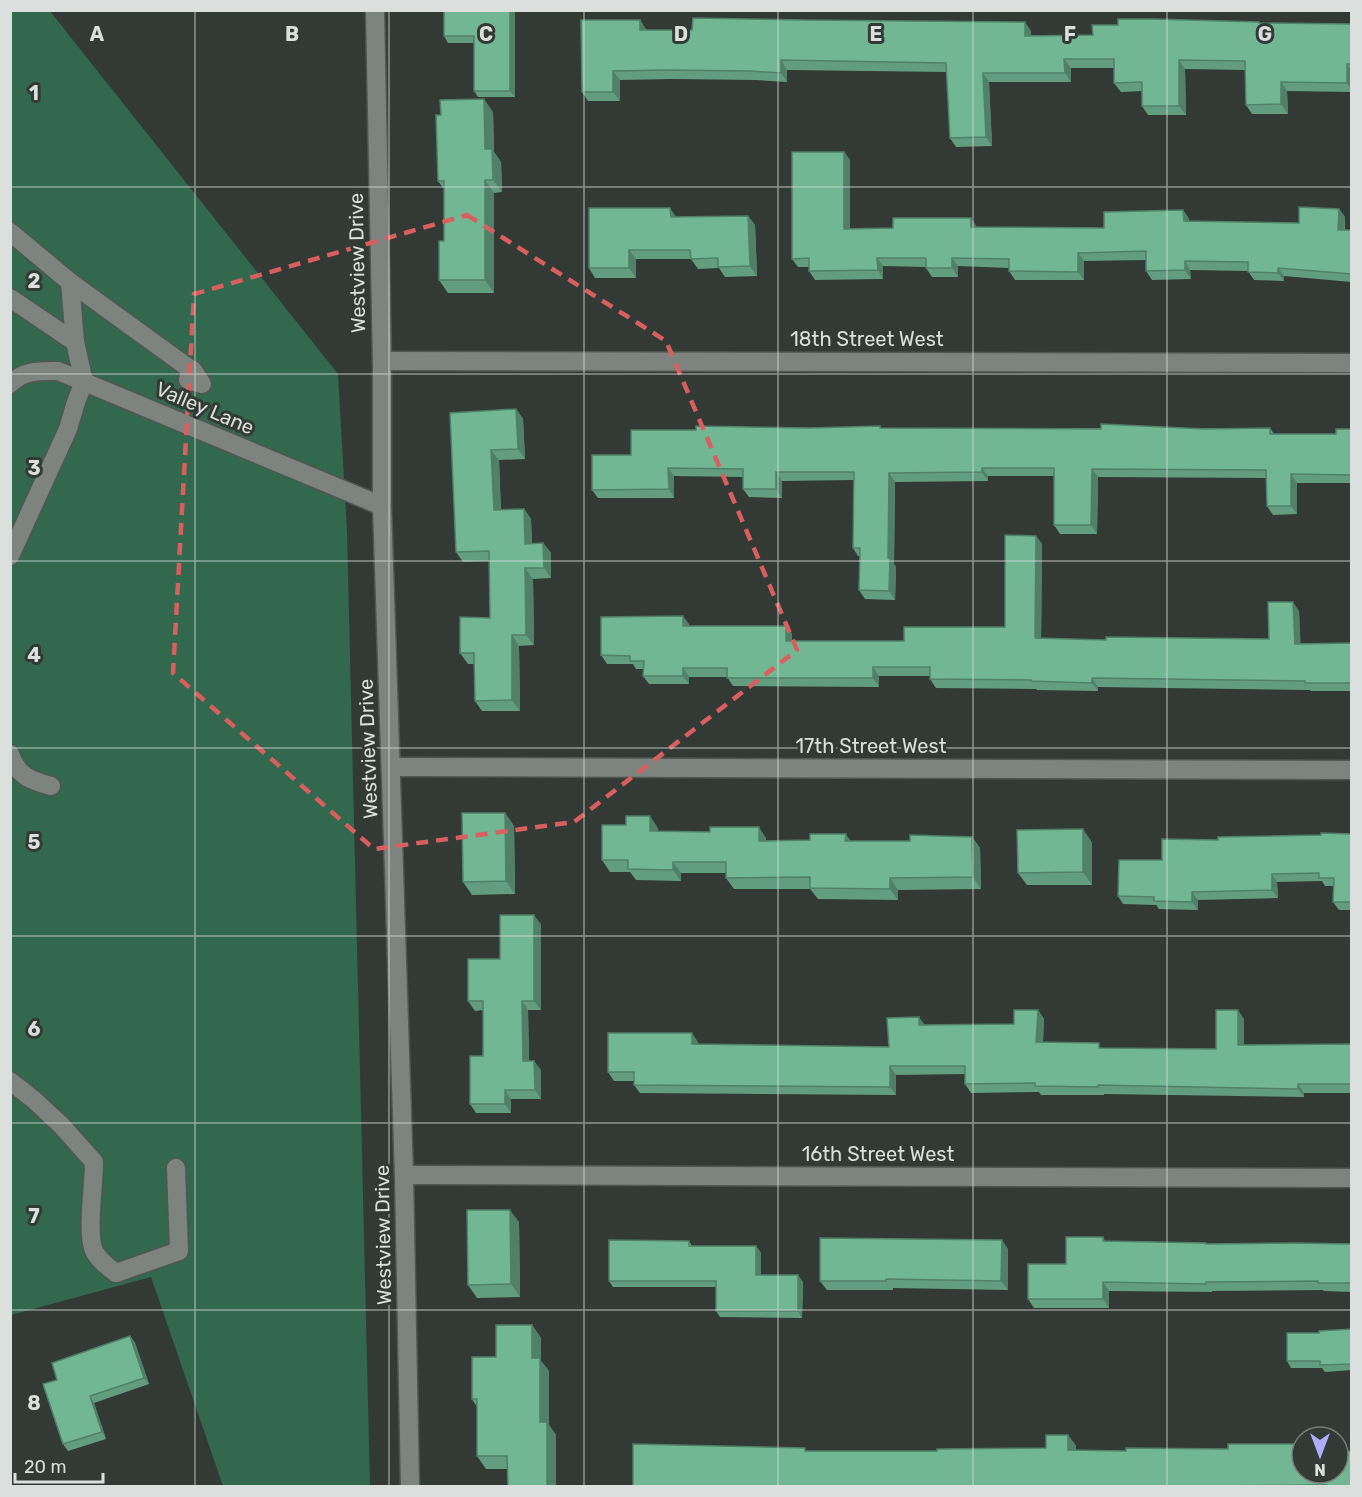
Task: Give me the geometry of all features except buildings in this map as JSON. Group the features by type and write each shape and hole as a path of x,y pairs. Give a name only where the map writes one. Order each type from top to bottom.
{"street":[{"name":"Westview Drive","path":"375,10 382,361 382,506 404,1175 410,1486"},
{"path":"10,232 70,282 190,369"},
{"path":"10,556 68,429 84,382 75,342 70,282"},
{"path":"10,298 75,342"},
{"name":"18th Street West","path":"382,361 1352,363"},
{"name":"Valley Lane","path":"10,384 33,371 57,371 382,506"},
{"path":"10,754 15,767 25,776 51,786"},
{"name":"17th Street West","path":"391,767 1352,770"},
{"path":"10,1081 61,1125 94,1162 91,1226 93,1250 116,1273 179,1251 176,1168"},
{"name":"16th Street West","path":"404,1175 1352,1178"}],"highlighted area":[{"path":"467,215 666,341 797,650 574,822 374,849 173,673 194,294"}],"green space":[{"path":"49,10 338,374 347,532 370,1486 223,1486 151,1277 11,1315 10,11"}]}
